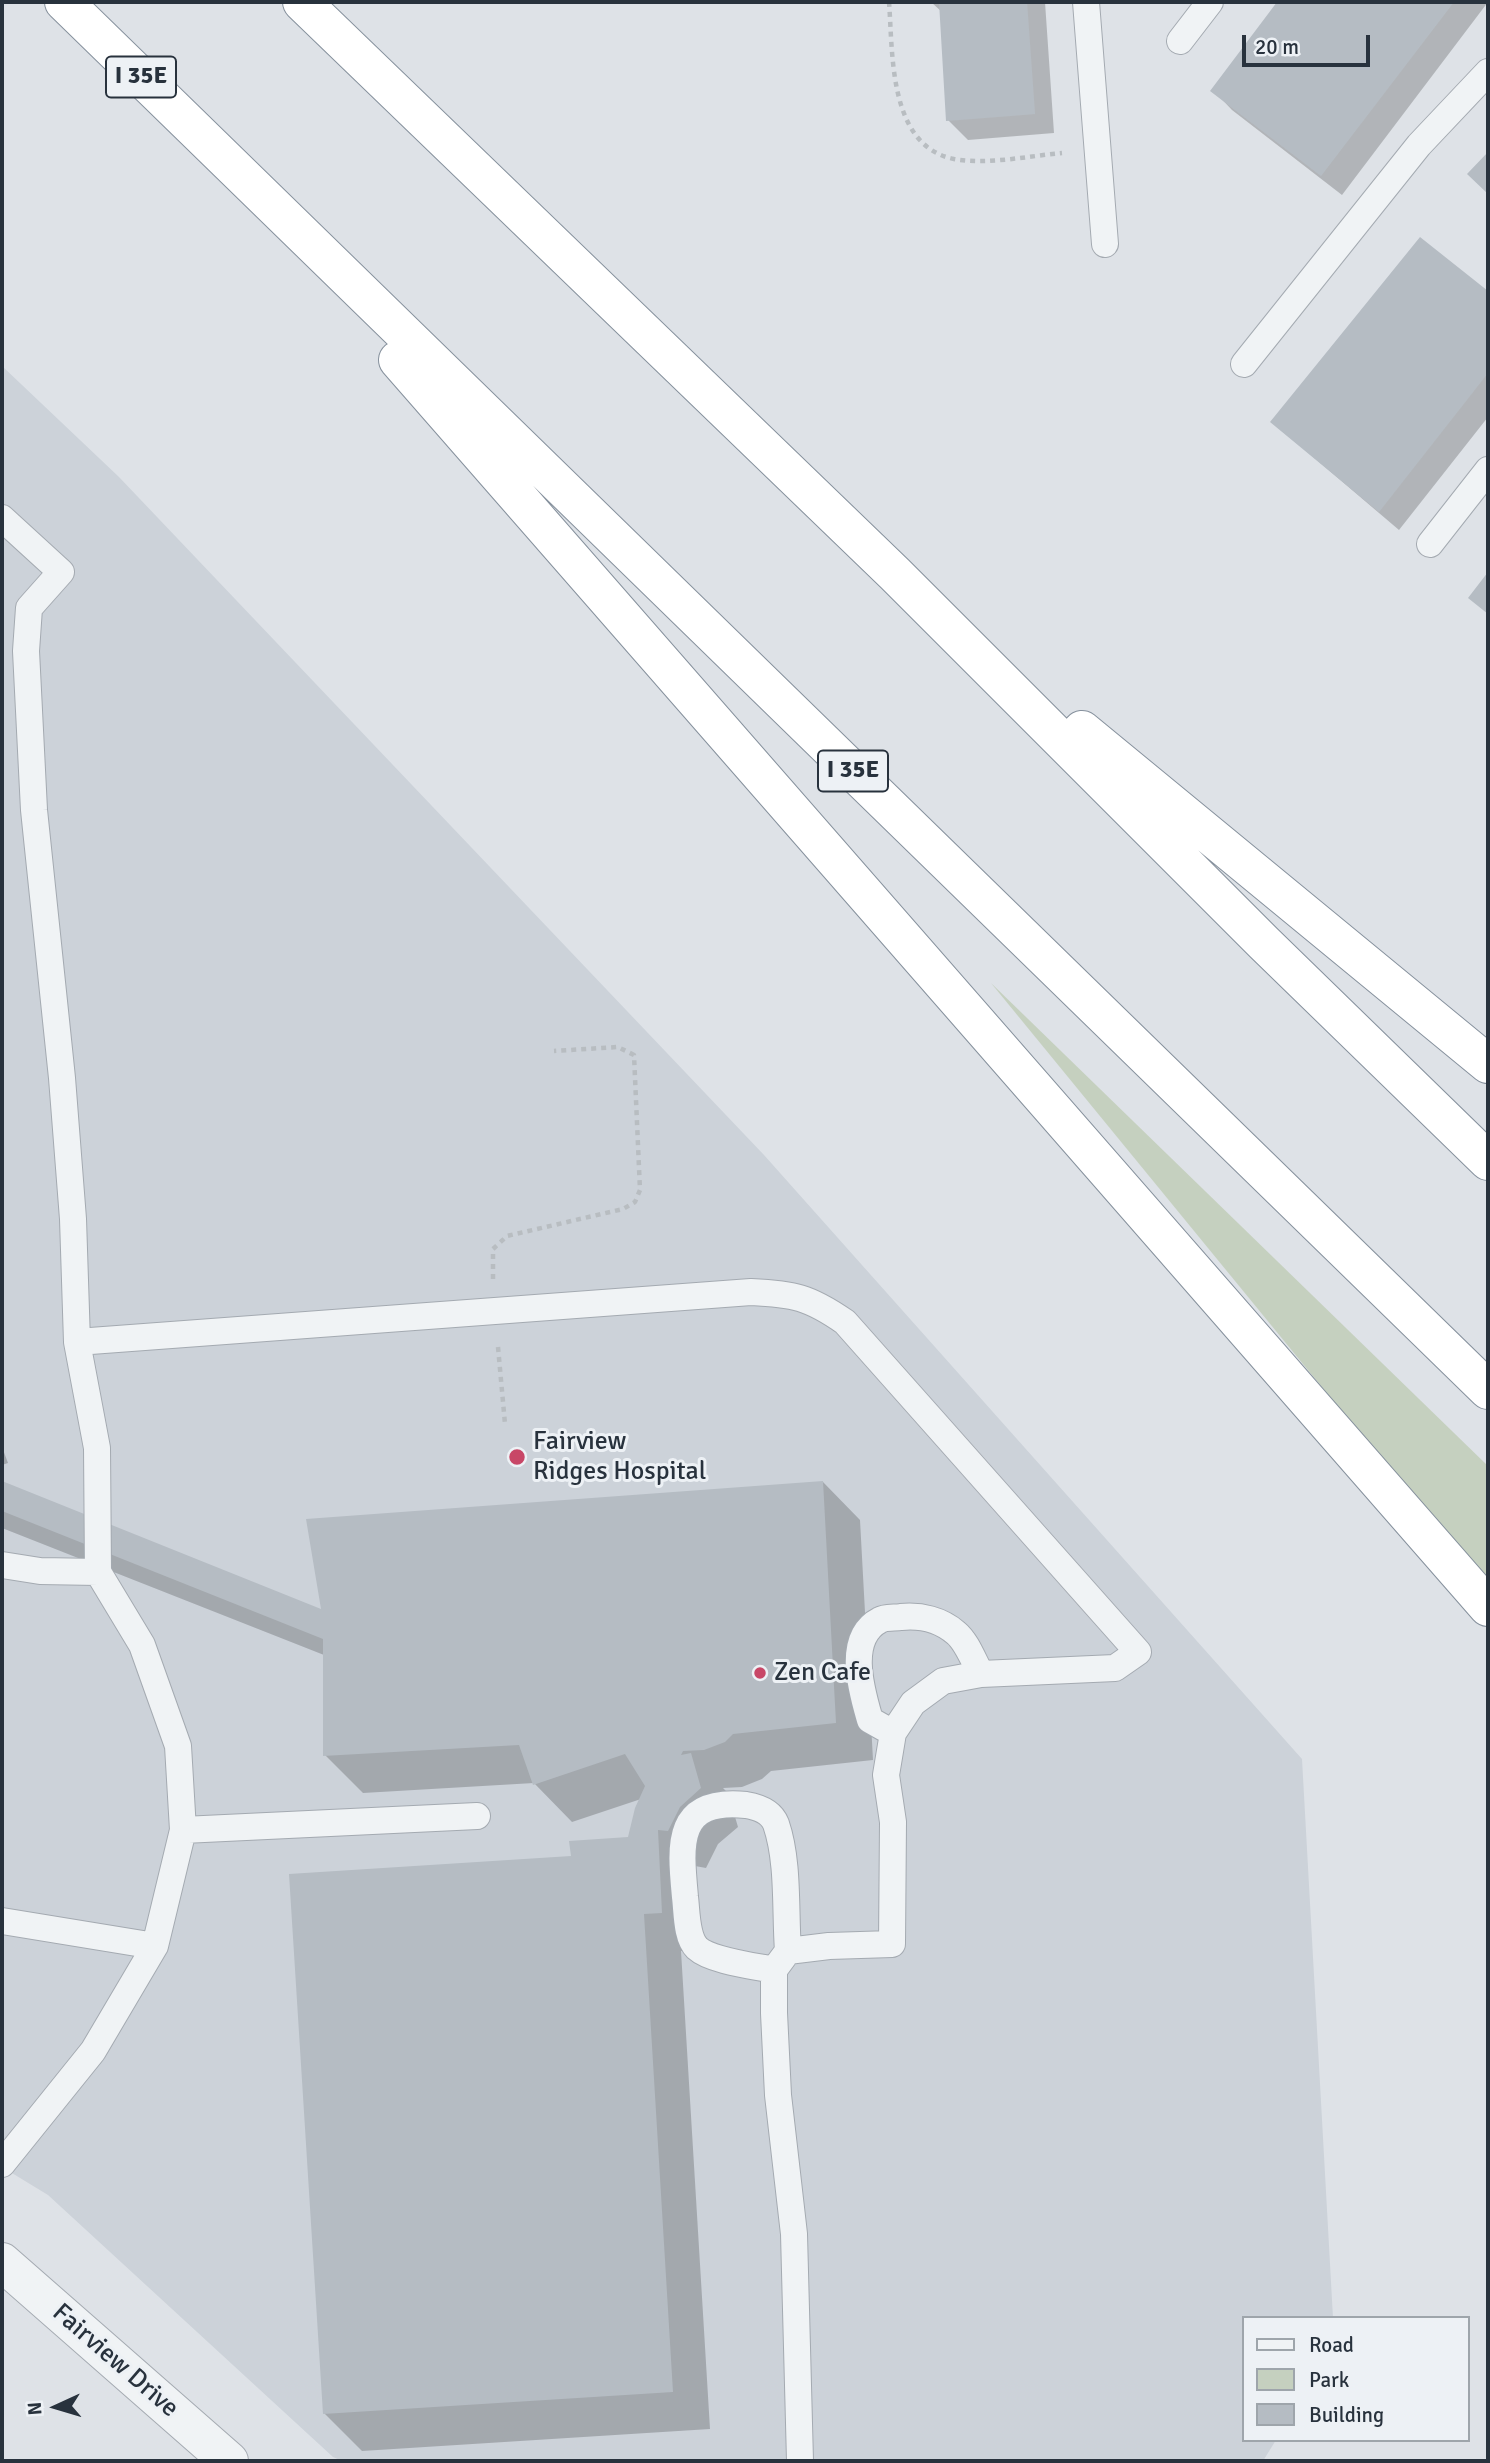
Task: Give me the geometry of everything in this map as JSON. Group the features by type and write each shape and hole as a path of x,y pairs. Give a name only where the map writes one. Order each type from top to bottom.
{"highway":[{"name":"I 35E","path":"64,2 1488,1390"},
{"path":"302,2 895,574 1264,943 1488,1161"},
{"path":"218,152 1488,1607"},
{"path":"895,574 1425,1016 1488,1065"}],"street":[{"name":"Fairview Drive","path":"2,2262 229,2461"}],"lane":[{"path":"1086,2 1105,244"},
{"path":"1180,41 1210,2"},
{"path":"1244,364 1419,145 1488,72"},
{"path":"1430,544 1488,470"},
{"path":"2,518 61,572 29,608 26,651 34,810 62,1078 72,1206 77,1342 97,1448 98,1572 142,1645 178,1746 183,1830 155,1946 93,2052 2,2164"},
{"path":"77,1342 751,1292 791,1294 815,1301 845,1322 1138,1652 1115,1668 981,1674 943,1681 913,1703 893,1733 886,1776 893,1822 892,1944 829,1946 781,1961 705,1955 694,1946 689,1931 681,1854 684,1833 691,1819 704,1808 748,1805 765,1810 775,1821 782,1848 781,1961 778,2095 794,2234 800,2461"},
{"path":"2,1565 40,1571 98,1572"},
{"path":"893,1733 870,1720 860,1684 859,1658 863,1637 880,1620 915,1616 941,1622 959,1634 981,1674"},
{"path":"183,1830 477,1816"},
{"path":"2,1921 155,1946"}],"path":[{"path":"889,2 896,84 906,118 925,145 953,159 1098,150"},
{"path":"505,1424 495,1311 493,1249 507,1236 623,1209 635,1202 640,1190 634,1055 618,1047 554,1051"}],"shaded area":[{"name":"Fairview Ridges Hospital","path":"2,366 119,477 764,1155 1302,1759 1333,2316 1242,2316 1242,2442 1275,2442 1263,2461 342,2461 333,2457 48,2195 2,2167"}],"green space":[{"path":"991,983 1488,1466 1488,1590"}],"building":[{"path":"939,2 1027,2 1035,114 946,121"},
{"path":"1277,2 1454,2 1321,176 1210,91"},
{"path":"1488,152 1488,194 1467,174"},
{"path":"1420,237 1488,291 1488,373 1379,512 1270,422"},
{"path":"1488,572 1488,614 1468,598"},
{"path":"2,1481 321,1609 306,1519 823,1481 836,1723 733,1734 725,1742 704,1750 683,1751 681,1755 691,1753 701,1788 680,1807 668,1831 658,1830 662,1913 644,1914 673,2392 323,2414 289,1874 571,1856 569,1841 628,1837 635,1808 645,1786 625,1754 533,1785 519,1745 323,1756 323,1639 2,1511"}],"place":[{"name":"Fairview Ridges Hospital","path":"517,1457"},
{"name":"Zen Cafe","path":"760,1673"}]}
